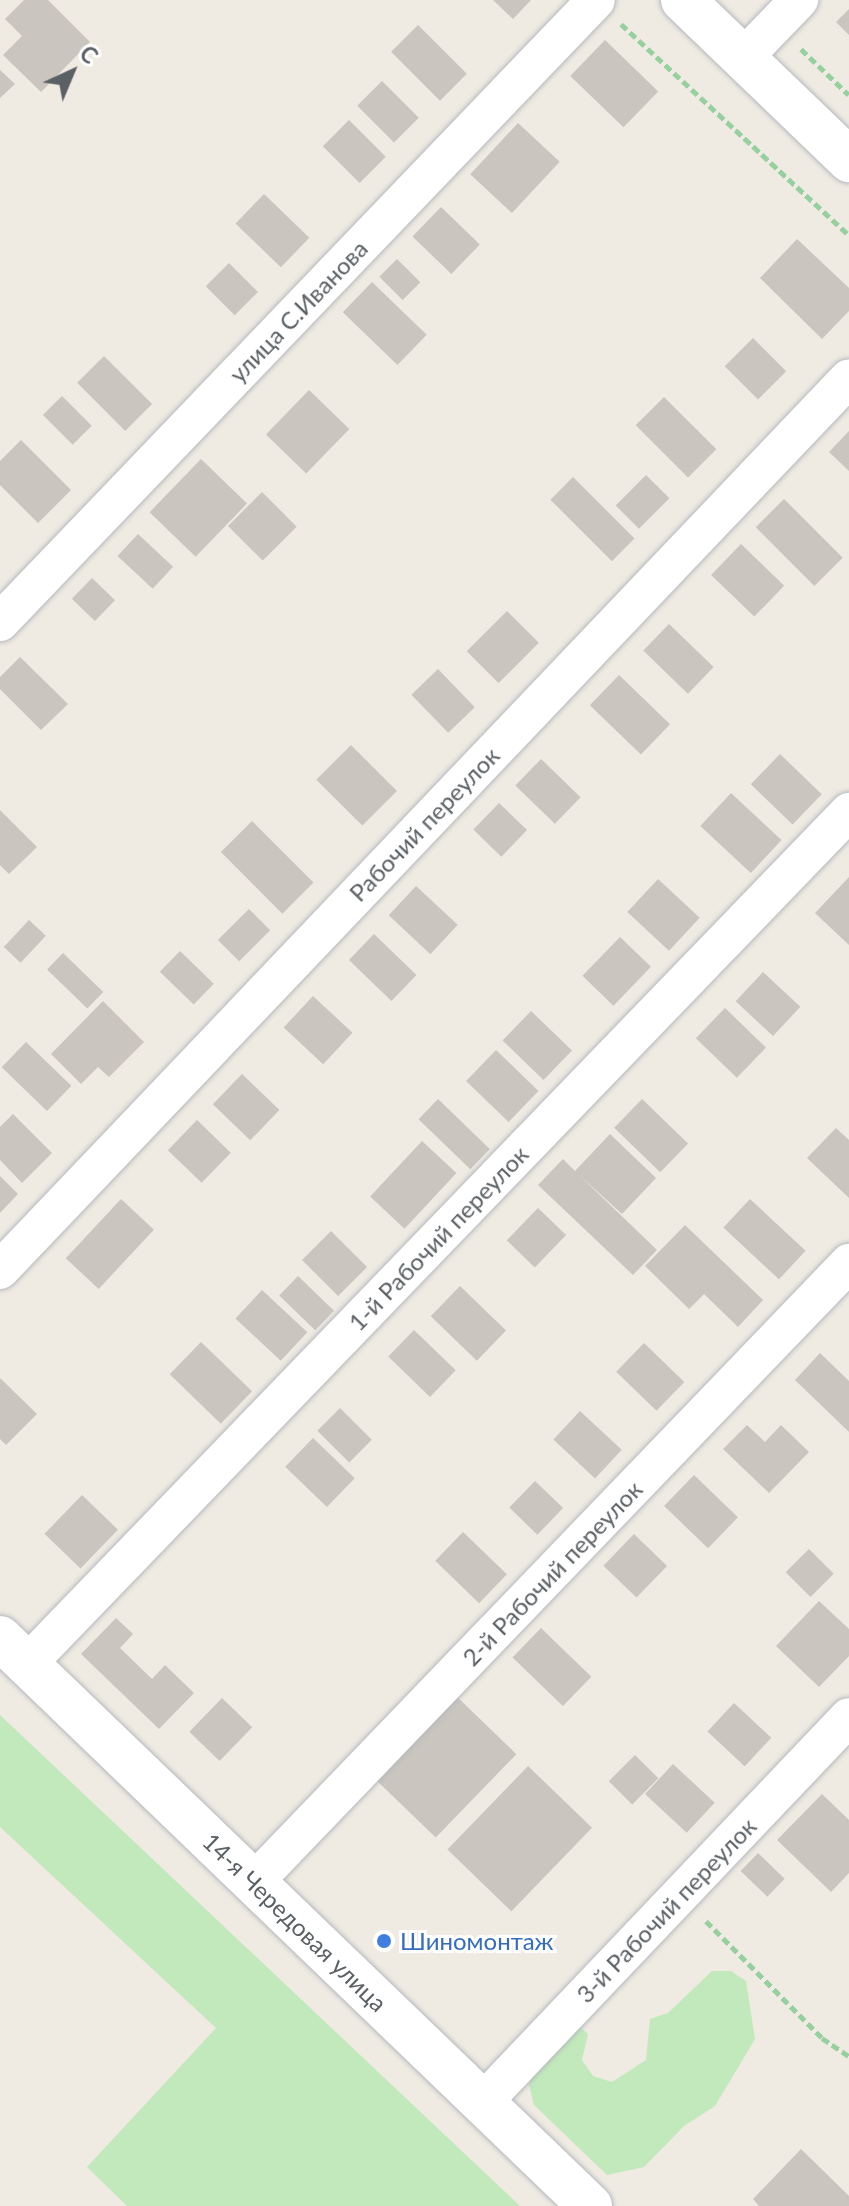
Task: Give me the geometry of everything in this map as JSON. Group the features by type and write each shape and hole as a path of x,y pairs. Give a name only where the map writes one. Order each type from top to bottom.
{"main road":[{"path":"683,0 849,160"},
{"name":"14-я Чередовая улица","path":"14,1651 590,2206"}],"street":[{"name":"улица С.Иванова","path":"0,622 596,0"},
{"path":"743,58 799,0"},
{"name":"Рабочий переулок","path":"0,1270 849,378"},
{"name":"1-й Рабочий переулок","path":"14,1651 849,812"},
{"name":"2-й Рабочий переулок","path":"254,1882 849,1263"},
{"name":"3-й Рабочий переулок","path":"483,2102 849,1717"}],"path":[{"path":"596,0 849,235"},
{"path":"679,1896 747,1957 822,2038 849,2056"}],"green space":[{"path":"0,1715 520,2206 127,2206 87,2167 216,2028 0,1827"},
{"path":"712,1971 731,1971 746,1981 755,2039 715,2106 684,2126 644,2167 607,2175 534,2105 529,2085 533,2062 575,2023 588,2034 582,2060 593,2076 612,2082 646,2060 650,2019 668,2013"}],"building":[{"path":"24,0 48,0 90,42 41,92 3,55 22,36 5,19"},
{"path":"493,0 531,0 513,19"},
{"path":"849,9 849,35 836,22"},
{"path":"418,25 467,74 440,101 391,52"},
{"path":"605,40 658,91 623,127 570,76"},
{"path":"0,70 15,84 0,98"},
{"path":"382,81 419,118 394,143 357,106"},
{"path":"349,120 386,157 360,183 323,146"},
{"path":"518,123 560,162 512,213 470,174"},
{"path":"264,194 309,238 281,267 236,223"},
{"path":"441,207 480,245 451,274 413,236"},
{"path":"797,239 849,288 849,311 822,339 760,278"},
{"path":"397,259 420,282 403,300 379,277"},
{"path":"229,263 258,292 235,315 206,286"},
{"path":"372,282 427,335 397,365 343,312"},
{"path":"753,338 786,371 758,400 725,366"},
{"path":"104,356 152,404 125,431 77,383"},
{"path":"309,390 349,429 306,473 266,435"},
{"path":"62,396 92,426 73,445 43,415"},
{"path":"664,397 716,449 688,478 636,425"},
{"path":"849,431 849,471 829,452"},
{"path":"21,440 71,490 38,523 0,485 0,461"},
{"path":"201,459 247,503 196,557 150,512"},
{"path":"646,475 669,498 639,529 616,505"},
{"path":"573,477 635,539 612,561 550,500"},
{"path":"262,492 297,527 263,561 228,526"},
{"path":"784,499 843,558 814,586 756,527"},
{"path":"138,534 173,567 153,589 118,556"},
{"path":"741,544 784,586 754,617 711,575"},
{"path":"92,578 115,600 95,621 72,599"},
{"path":"507,611 539,643 499,683 467,651"},
{"path":"669,624 714,667 688,694 643,651"},
{"path":"20,657 68,704 41,730 0,689 0,677"},
{"path":"438,669 475,707 448,733 411,695"},
{"path":"619,675 670,724 641,755 590,705"},
{"path":"351,745 397,791 362,826 316,780"},
{"path":"780,754 822,794 793,825 751,784"},
{"path":"541,759 581,797 555,824 515,786"},
{"path":"731,793 781,840 751,873 700,826"},
{"path":"499,803 527,830 501,857 473,830"},
{"path":"0,810 37,847 9,874 0,865"},
{"path":"252,821 314,883 282,914 221,852"},
{"path":"849,877 849,945 815,913"},
{"path":"658,879 700,918 669,951 627,912"},
{"path":"416,886 458,925 430,954 389,915"},
{"path":"249,909 270,930 239,961 218,940"},
{"path":"29,920 46,936 21,963 4,947"},
{"path":"374,934 416,975 391,1001 349,960"},
{"path":"620,937 651,967 613,1006 582,976"},
{"path":"180,951 214,984 194,1005 160,972"},
{"path":"63,953 103,992 87,1008 47,970"},
{"path":"763,972 800,1007 773,1036 736,1001"},
{"path":"313,996 352,1033 323,1064 284,1027"},
{"path":"103,1001 144,1042 109,1077 98,1067 81,1084 51,1054"},
{"path":"725,1008 766,1048 737,1078 696,1038"},
{"path":"531,1011 572,1051 544,1080 503,1040"},
{"path":"26,1042 71,1086 47,1111 2,1067"},
{"path":"496,1050 538,1091 509,1122 466,1081"},
{"path":"242,1074 279,1110 250,1140 213,1104"},
{"path":"438,1099 490,1149 470,1169 419,1119"},
{"path":"642,1099 688,1143 660,1172 614,1128"},
{"path":"13,1114 52,1153 22,1183 0,1160 0,1127"},
{"path":"197,1120 231,1153 202,1183 168,1150"},
{"path":"836,1128 849,1140 849,1198 807,1158"},
{"path":"610,1134 656,1178 622,1214 578,1174 657,1250 633,1275 538,1185 563,1159 575,1171"},
{"path":"422,1141 456,1173 405,1229 370,1197"},
{"path":"0,1176 18,1194 0,1213"},
{"path":"121,1199 154,1230 99,1289 66,1258"},
{"path":"750,1199 806,1251 779,1279 723,1228"},
{"path":"538,1208 566,1235 535,1267 507,1240"},
{"path":"685,1225 763,1300 738,1327 704,1294 689,1309 645,1266"},
{"path":"331,1231 367,1267 338,1296 302,1260"},
{"path":"298,1276 334,1311 315,1330 279,1295"},
{"path":"460,1286 506,1330 477,1361 431,1316"},
{"path":"262,1290 307,1332 281,1361 235,1319"},
{"path":"414,1330 456,1370 430,1397 388,1357"},
{"path":"201,1342 252,1391 221,1424 170,1374"},
{"path":"644,1343 684,1382 656,1411 616,1372"},
{"path":"820,1353 849,1381 849,1432 795,1380"},
{"path":"0,1378 37,1414 6,1445 0,1439"},
{"path":"340,1408 372,1440 349,1462 317,1431"},
{"path":"580,1411 622,1450 595,1478 553,1440"},
{"path":"747,1425 765,1442 781,1425 809,1452 769,1493 723,1449"},
{"path":"313,1438 355,1478 327,1507 285,1467"},
{"path":"694,1475 738,1517 708,1548 664,1506"},
{"path":"535,1481 563,1508 537,1535 509,1508"},
{"path":"82,1495 118,1530 80,1569 44,1534"},
{"path":"463,1532 507,1574 479,1603 435,1561"},
{"path":"634,1534 667,1566 637,1598 603,1566"},
{"path":"809,1549 834,1574 810,1597 786,1572"},
{"path":"819,1601 849,1629 849,1656 819,1687 776,1646"},
{"path":"116,1618 133,1634 120,1648 152,1679 165,1665 194,1693 159,1729 81,1654"},
{"path":"541,1628 591,1677 563,1706 513,1657"},
{"path":"453,1693 516,1754 436,1838 372,1776"},
{"path":"222,1698 252,1727 220,1761 189,1732"},
{"path":"734,1703 771,1738 745,1766 707,1732"},
{"path":"635,1755 658,1778 632,1804 609,1781"},
{"path":"673,1764 715,1803 687,1833 645,1794"},
{"path":"528,1766 592,1828 511,1911 447,1849"},
{"path":"822,1794 849,1820 849,1873 831,1892 777,1840"},
{"path":"758,1853 785,1879 767,1897 741,1871"},
{"path":"801,2149 849,2196 849,2206 759,2206 753,2199"}],"place":[{"name":"Шиномонтаж","path":"384,1941"}]}
